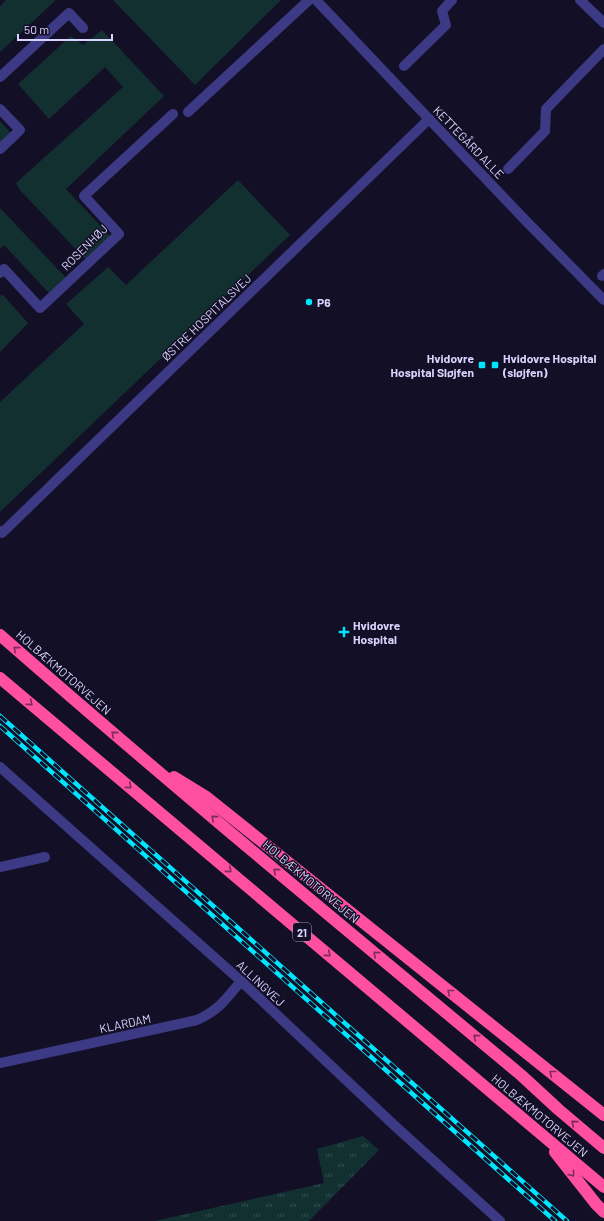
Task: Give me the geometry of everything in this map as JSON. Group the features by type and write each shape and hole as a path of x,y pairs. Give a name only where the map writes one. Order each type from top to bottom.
{"highway":[{"name":"HOLBÆKMOTORVEJEN","path":"0,635 142,758 521,1075 604,1148"},
{"name":"HOLBÆKMOTORVEJEN","path":"0,678 604,1187"},
{"path":"142,758 205,796 604,1115"},
{"path":"540,1133 604,1212"}],"street":[{"path":"188,112 309,0"},
{"name":"KETTEGÅRD ALLE","path":"316,0 604,300"},
{"path":"404,66 446,26 442,11 452,0"},
{"path":"580,0 604,24"},
{"path":"0,77 69,13 83,28"},
{"path":"508,168 545,130 546,109 604,49"},
{"path":"0,108 20,130 0,149"},
{"name":"ROSENHØJ","path":"0,273 4,270 40,308 119,234 84,196 173,114"},
{"name":"ØSTRE HOSPITALSVEJ","path":"1,532 429,119"},
{"name":"ALLINGVEJ","path":"0,767 241,981 395,1126 500,1221"},
{"path":"0,867 45,858"},
{"name":"KLARDAM","path":"0,1063 197,1020 210,1014 222,1004 241,981"}],"green space":[{"path":"6,0 56,0 0,52 0,6"},
{"path":"113,0 281,0 195,85"},
{"path":"102,30 164,96 66,189 110,236 85,259 19,189 16,183 123,87 105,67 49,119 18,84 71,36 83,45"},
{"path":"0,121 13,136 0,149"},
{"path":"238,180 290,235 0,512 0,402 84,324 66,304 108,267 126,285"},
{"path":"0,208 69,281 49,293 4,245 0,249"},
{"path":"2,294 28,323 0,352 0,296"},
{"path":"363,1136 379,1150 309,1221 155,1221 324,1183 317,1149"}],"railway":[{"path":"0,716 567,1221"},
{"path":"0,726 555,1221"}],"place":[{"name":"P6","path":"309,302"},
{"name":"Hvidovre Hospital Sløjfen","path":"482,365"},
{"name":"Hvidovre Hospital (sløjfen)","path":"495,365"},
{"name":"Hvidovre Hospital","path":"344,632"}]}
